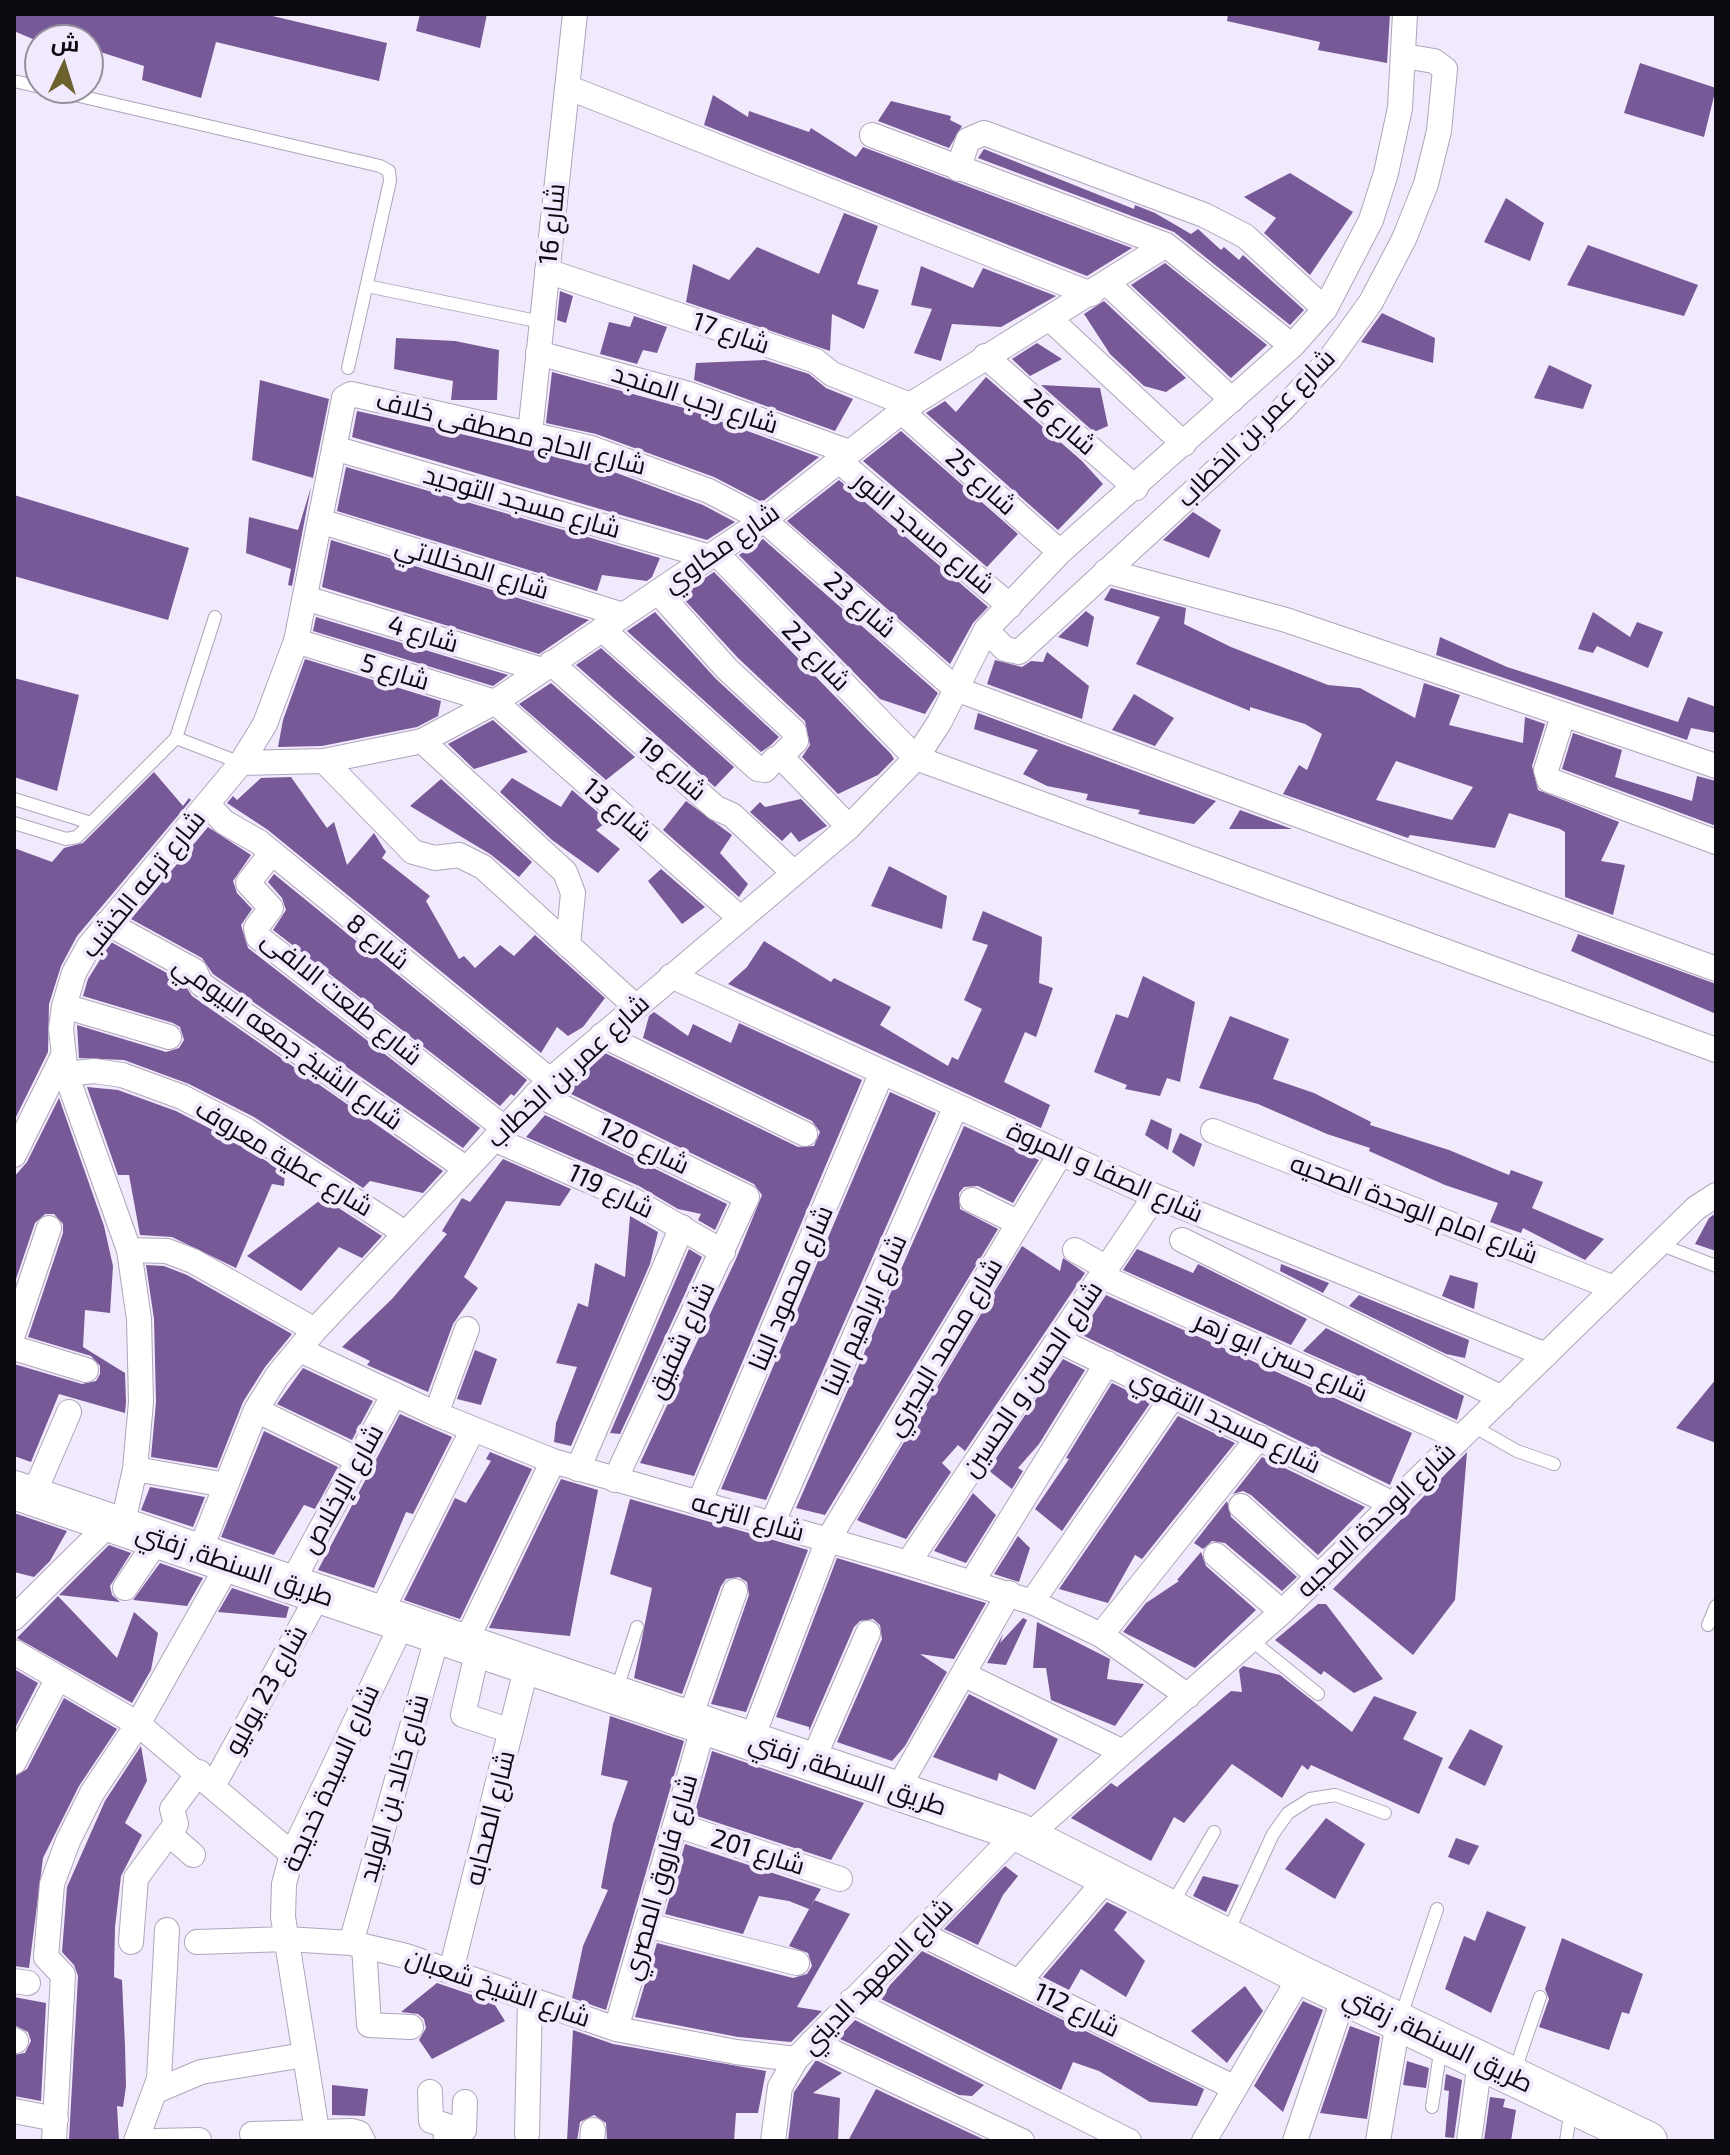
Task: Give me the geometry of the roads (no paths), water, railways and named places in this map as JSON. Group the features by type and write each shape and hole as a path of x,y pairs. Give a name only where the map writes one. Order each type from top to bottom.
{"main road":[{"name":"طريق السنطة, زفتي","path":"24,1493 1023,1834 1301,1975 1496,2069 1569,2123 1648,2141"}],"street":[{"name":"شارع 16","path":"530,433 575,14"},
{"name":"شارع عمر بن الخطاب","path":"55,2130 63,1975 46,1957 52,1884 68,1841 92,1793 138,1724 214,1558 226,1485 256,1410 277,1376 405,1233 543,1087 849,827 916,758 986,630 1060,552 1136,488 1292,346 1325,309 1350,266 1386,173 1400,108 1405,14"},
{"name":"شارع عمر بن الخطاب","path":"986,630 1005,649 1019,652 1281,411 1330,359 1371,302 1404,239 1426,184 1439,131 1446,73 1438,62 1404,56"},
{"path":"567,87 1100,289 1232,400"},
{"path":"958,169 968,140 984,133 1204,215 1245,236 1325,309"},
{"path":"872,135 1166,245 1292,346"},
{"path":"1386,173 1426,184"},
{"name":"شارع مكاوي","path":"241,763 324,761 422,741 495,702 764,520 905,408 1166,245"},
{"name":"شارع 17","path":"547,271 816,361 832,374 905,408"},
{"path":"1049,318 1184,444"},
{"name":"شارع رجب المنجد","path":"538,353 704,398 844,456"},
{"name":"شارع 26","path":"985,356 1136,488"},
{"name":"شارع الحاج مصطفى خلاف","path":"344,398 355,393 530,433 651,467 764,520"},
{"name":"شارع ترعه الخشب","path":"116,1525 135,1469 141,1402 139,1332 129,1250 65,1065 64,1006 74,973 107,923 241,763 265,724 296,641 344,398"},
{"name":"شارع 25","path":"905,408 1060,552"},
{"name":"شارع مسجد التوحيد","path":"334,448 713,555"},
{"name":"شارع مسجد النور","path":"844,456 1010,606"},
{"name":"شارع 23","path":"764,520 956,689"},
{"name":"شارع المخللاتي","path":"320,521 623,615"},
{"name":"شارع 22","path":"713,555 916,758"},
{"path":"1106,571 1286,620 1716,766"},
{"path":"602,629 758,769 765,770 796,741 794,731 727,669 658,592"},
{"name":"شارع 4","path":"305,598 546,666"},
{"name":"شارع 5","path":"296,641 495,702"},
{"name":"شارع 19","path":"546,666 716,808 732,815 794,873"},
{"path":"956,689 1716,969"},
{"name":"شارع 13","path":"495,702 740,918"},
{"path":"1563,716 1546,770 1549,780 1716,842"},
{"path":"422,741 565,872 573,893 568,945"},
{"path":"779,758 849,827"},
{"path":"916,758 1716,1050"},
{"path":"324,761 413,852 424,857 459,855 472,859 635,1006"},
{"name":"شارع 8","path":"207,804 224,822 259,842 270,855 543,1087"},
{"name":"شارع طلعت الالفى","path":"270,855 248,883 271,906 256,928 258,937 499,1134"},
{"name":"شارع الشيخ جمعه البيومي","path":"107,923 195,971 201,984 465,1168"},
{"name":"شارع الصفا و المروة","path":"671,976 1155,1196 1546,1355"},
{"path":"64,1006 169,1037"},
{"path":"602,1035 805,1134"},
{"path":"14,1155 65,1065"},
{"name":"شارع عطية معروف","path":"65,1065 122,1075 182,1097 246,1130 405,1233"},
{"name":"شارع محمود البنا","path":"699,1503 882,1072"},
{"name":"شارع 120","path":"543,1087 746,1194 747,1201"},
{"name":"شارع ابراهيم البنا","path":"772,1524 956,1106"},
{"name":"شارع امام الوحدة الصحيه","path":"1213,1131 1614,1288"},
{"name":"شارع 119","path":"499,1134 682,1227 723,1252"},
{"name":"شارع محمد البحيري","path":"751,1741 828,1540 1061,1153"},
{"name":"شارع الوحدة الصحيه","path":"1023,1834 1123,1752 1282,1612 1696,1208 1716,1195"},
{"name":"شارع الحسن و الحسين","path":"908,1563 1155,1196"},
{"path":"972,1200 1019,1223"},
{"name":"شارع شفيق","path":"615,1480 747,1201"},
{"path":"578,1469 682,1227"},
{"path":"14,1332 49,1228"},
{"path":"1182,1240 1502,1398"},
{"name":"شارع الترعه","path":"129,1250 167,1251 193,1261 308,1340 394,1394 436,1414 578,1469 1009,1593 1101,1635 1188,1696"},
{"name":"شارع حسن ابو زهر","path":"1075,1250 1104,1272 1467,1432"},
{"path":"436,1414 467,1329"},
{"name":"شارع مسجد التقوي","path":"1058,1340 1393,1504"},
{"path":"14,1348 86,1370"},
{"path":"972,1582 1107,1363"},
{"name":"شارع الإخلاص","path":"305,1589 358,1460 394,1394"},
{"path":"1032,1602 1174,1395"},
{"path":"256,1410 358,1460"},
{"path":"24,1493 69,1412"},
{"path":"473,1429 433,1632 463,1715 511,1731"},
{"path":"1101,1635 1259,1437"},
{"path":"433,1632 553,1461"},
{"path":"135,1469 226,1485"},
{"path":"1241,1506 1319,1577"},
{"path":"14,1618 116,1525"},
{"path":"125,1588 158,1539"},
{"path":"1216,1555 1282,1612"},
{"name":"شارع 23 يوليو","path":"169,1834 177,1822 172,1809 206,1779 305,1589"},
{"name":"شارع فاروق المصري","path":"616,2029 677,1825 697,1722 735,1591"},
{"path":"897,1790 1009,1593"},
{"name":"شارع السيدة خديجة","path":"317,2131 287,1939 284,1884 292,1854 433,1632"},
{"name":"شارع خالد بن الوليد","path":"411,2027 369,2025 358,1945 433,1632"},
{"path":"812,1762 868,1633"},
{"path":"14,1652 138,1724 292,1854"},
{"name":"شارع الصحابه","path":"451,1971 527,1665"},
{"path":"963,1674 1123,1752"},
{"path":"14,1762 58,1678"},
{"name":"شارع 201","path":"677,1825 840,1879"},
{"path":"131,1942 134,1883 169,1834 193,1855"},
{"name":"شارع المعهد الديني","path":"773,2141 780,2087 804,2050 919,1933 1023,1834"},
{"path":"1019,1982 1108,1877"},
{"path":"647,1925 797,1963"},
{"path":"136,2141 156,2091 167,1930"},
{"name":"شارع 112","path":"919,1933 1235,2088"},
{"name":"شارع الشيخ شعبان","path":"197,1942 287,1939 358,1945 451,1971 616,2029 736,2052 804,2050 1022,2141"},
{"path":"1204,2141 1301,1975"},
{"path":"1295,2141 1344,1996"},
{"path":"527,2134 530,1998"},
{"path":"851,2001 1129,2141"},
{"path":"1378,2141 1398,2023"},
{"path":"156,2091 201,2072 304,2055"},
{"path":"1469,2141 1496,2069"},
{"path":"430,2092 431,2121 444,2124 446,2136 464,2131 465,2102"},
{"path":"14,2111 55,2130"},
{"path":"252,2134 285,2137 317,2131 355,2131 363,2141"},
{"path":"155,2141 199,2140"}],"lane":[{"path":"104,102 380,166 389,171 390,181 348,368"},
{"path":"367,286 541,322"},
{"path":"14,823 66,839 77,837 176,738 215,617"},
{"path":"176,738 210,754 241,763"},
{"path":"14,799 91,823"},
{"path":"1659,1244 1716,1266"},
{"path":"1467,1432 1554,1464"},
{"path":"1708,1625 1716,1606"},
{"path":"615,1694 637,1627"},
{"path":"1251,1640 1318,1694"},
{"path":"1226,1937 1273,1834 1288,1813 1310,1799 1335,1795 1385,1813"},
{"path":"1170,1909 1214,1832"},
{"path":"1398,2023 1437,1909"},
{"path":"1496,2069 1540,1997"},
{"path":"1432,2107 1442,2043"}]}
